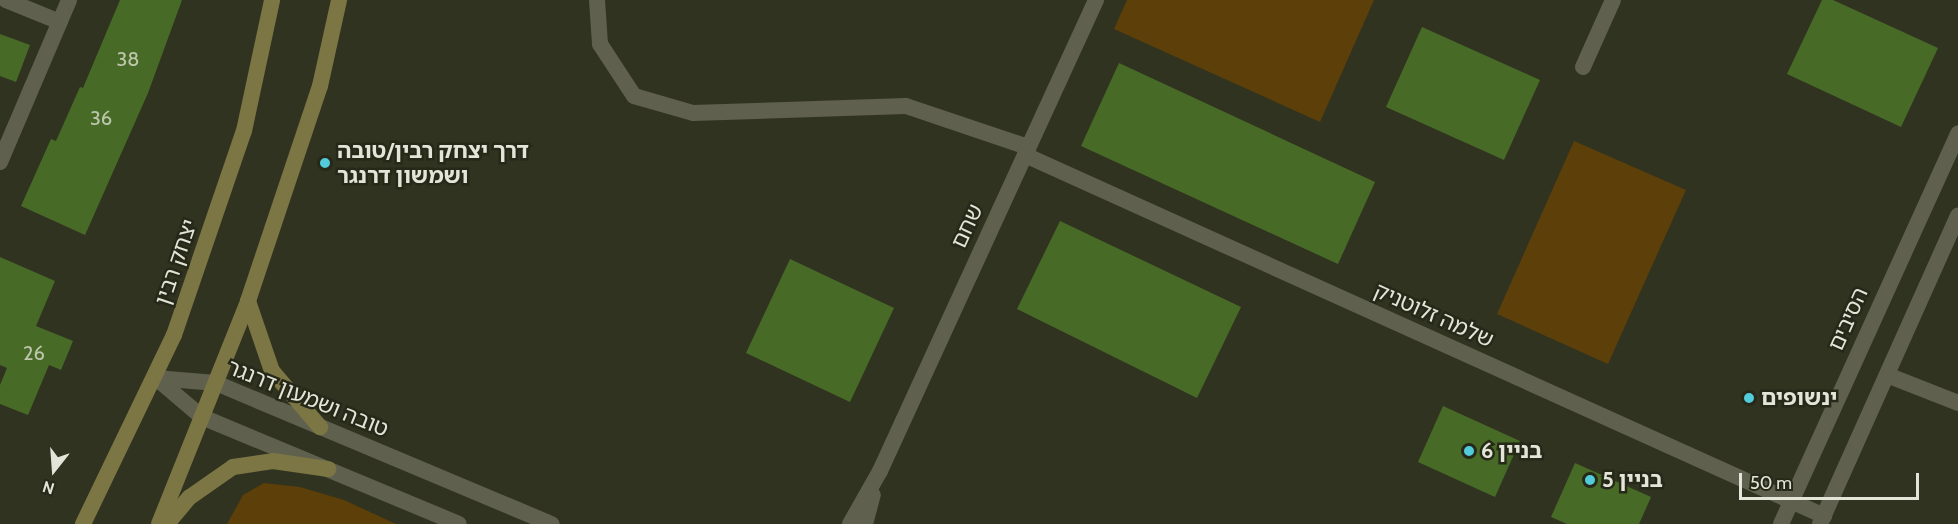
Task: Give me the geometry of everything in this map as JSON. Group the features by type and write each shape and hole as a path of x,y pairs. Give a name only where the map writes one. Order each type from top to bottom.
{"main road":[{"name":"יצחק רבין","path":"83,524 156,378 244,131 272,0"},
{"path":"159,524 248,301 320,86 339,0"},
{"path":"248,301 272,371 320,427"},
{"path":"167,524 190,497 233,467 273,461 328,469"}],"street":[{"path":"6,0 60,22"},
{"path":"0,162 69,0"},
{"name":"שלמה זלוטניק","path":"597,0 600,44 634,96 693,113 906,106 1027,151 1791,501 1822,520"},
{"name":"שחם","path":"850,524 880,471 1096,0"},
{"path":"1583,67 1613,0"},
{"name":"הסיבים","path":"1781,524 1958,133"},
{"path":"1822,520 1958,215"},
{"path":"1887,375 1958,403"},
{"path":"156,378 202,417 459,524"},
{"name":"טובה ושמעון דרנגר","path":"156,378 216,383 552,524"},
{"name":"שחם","path":"865,524 880,471"}],"shaded area":[{"path":"1127,0 1374,0 1320,122 1114,29"},
{"path":"1574,141 1686,190 1608,364 1497,314"},
{"path":"264,483 300,487 344,500 396,524 227,524 243,495"}],"building":[{"path":"120,0 182,0 148,93 85,235 21,206 51,139 56,141 80,87 83,88"},
{"path":"1822,0 1833,0 1938,48 1901,127 1787,74"},
{"path":"1422,27 1540,80 1504,160 1386,107"},
{"path":"0,34 30,45 16,82 0,76"},
{"path":"1119,63 1375,182 1338,264 1081,146"},
{"path":"1060,221 1241,307 1197,398 1017,309"},
{"path":"0,257 55,281 36,326 73,341 61,370 49,365 28,415 0,404 0,385 7,368 0,365"},
{"path":"790,259 894,308 850,402 746,353"},
{"name":"בניין 6","path":"1443,406 1520,441 1495,497 1418,462"},
{"name":"בניין 5","path":"1575,463 1651,497 1639,524 1567,524 1551,517"}],"place":[{"name":"דרך יצחק רבין/טובה ושמשון דרנגר","path":"325,163"},
{"name":"ינשופים","path":"1749,398"},
{"name":"בניין 6","path":"1469,451"},
{"name":"בניין 5","path":"1590,480"}]}
